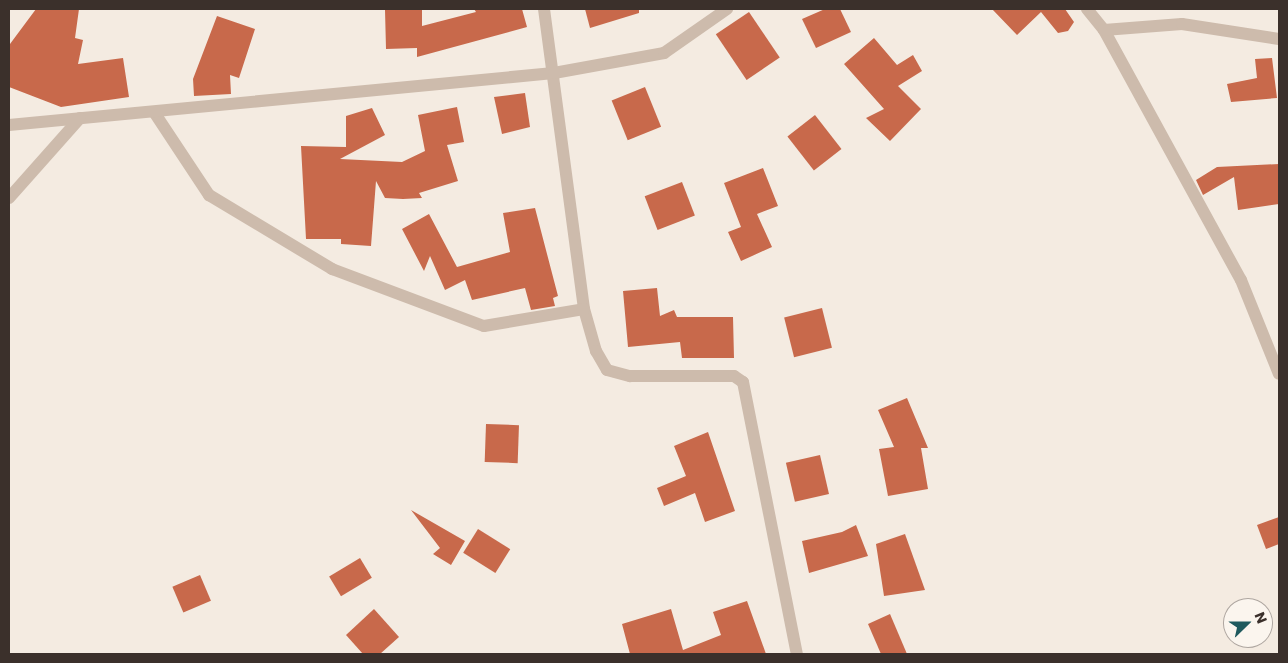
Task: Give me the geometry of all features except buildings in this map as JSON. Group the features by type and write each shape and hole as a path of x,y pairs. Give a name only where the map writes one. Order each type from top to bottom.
{"street":[{"path":"544,9 584,309 606,370 630,376 734,376 743,382 798,654"},
{"path":"9,125 554,73 664,52 728,9"},
{"path":"1087,9 1104,30 1240,280 1279,374"},
{"path":"1104,30 1182,24 1279,39"},
{"path":"154,112 209,195 332,269 484,326 584,309"},
{"path":"9,198 80,118"}]}
